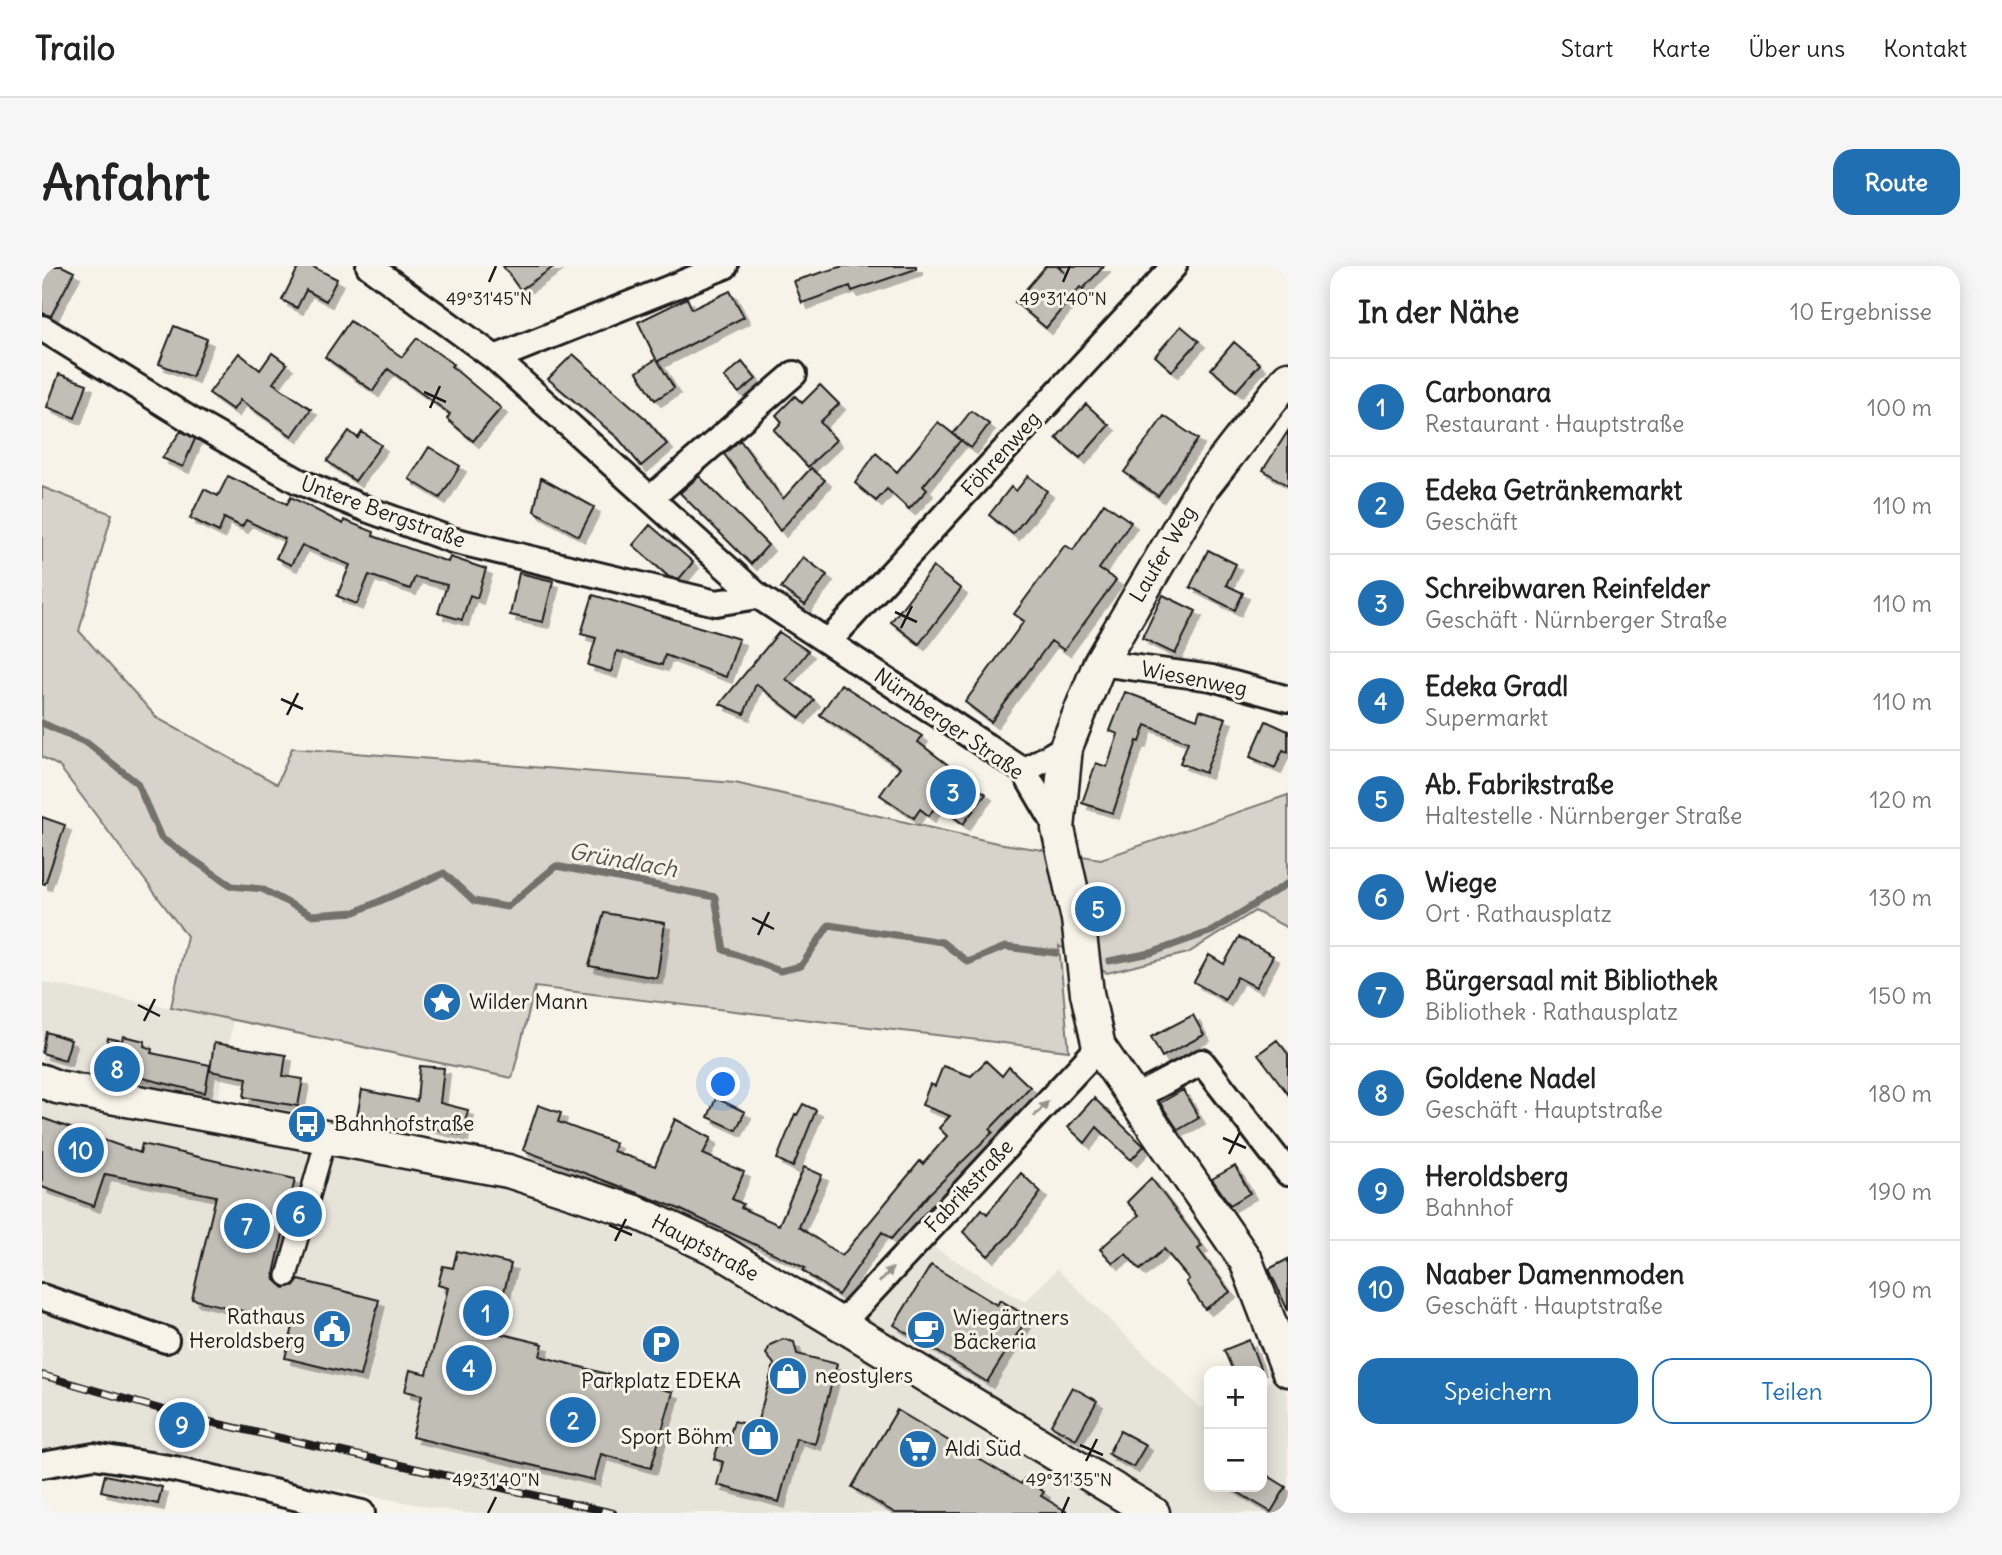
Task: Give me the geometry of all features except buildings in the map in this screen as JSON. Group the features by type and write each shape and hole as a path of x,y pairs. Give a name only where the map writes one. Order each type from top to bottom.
{"street":[{"name":"Nürnberger Straße","path":"369,266 495,358 758,596 1024,771 1058,829 1078,919 1087,993 1099,1047 1132,1099 1246,1261 1288,1370"},
{"path":"495,358 724,266"},
{"name":"Föhrenweg","path":"829,642 1174,266"},
{"name":"Untere Bergstraße","path":"42,328 66,346 286,475 369,510 452,540 716,603 758,596"},
{"path":"651,498 794,374"},
{"name":"Laufer Weg","path":"1058,829 1066,747 1100,663 1203,487 1288,378"},
{"name":"Wiesenweg","path":"1100,663 1212,678 1288,699"},
{"path":"1024,771 1066,747"},
{"name":"Fabrikstraße","path":"840,1325 1099,1047"},
{"path":"1132,1099 1202,1062 1288,1172"},
{"name":"Hauptstraße","path":"42,1081 57,1087 326,1139 508,1171 638,1213 718,1250 1153,1513"},
{"path":"287,1276 326,1139"},
{"path":"42,1297 166,1340"},
{"path":"42,1465 94,1456 175,1469 362,1513"}],"shaded area":[{"path":"42,487 112,514 79,631 157,718 277,784 292,748 735,783 997,843 1101,859 1288,795 1288,928 1255,911 1188,953 1107,973 1059,946 1069,1051 535,987 512,1078 171,1007 187,936 59,766 42,757"},
{"path":"42,982 233,1020 218,1100 508,1174 634,1216 839,1330 923,1241 1025,1302 1057,1269 1200,1408 1204,1407 1204,1492 1267,1492 1267,1382 1276,1379 1288,1394 1288,1513 463,1513 90,1444 42,1450"}],"waterway":[{"name":"Gründlach","path":"42,723 87,743 137,783 161,838 232,886 262,889 311,915 355,912 444,873 474,901 507,907 556,866 715,897 724,950 780,971 801,966 829,925 942,942 968,962 1005,947 1056,953"},
{"name":"Gründlach","path":"1109,961 1151,953 1212,931 1288,883"}],"railway":[{"path":"42,1375 188,1417 613,1513"}],"place":[{"name":"Schreibwaren Reinfelder","path":"953,792"},
{"name":"Ab. Fabrikstraße","path":"1098,909"},
{"name":"Wilder Mann","path":"442,1002"},
{"name":"Goldene Nadel","path":"117,1069"},
{"name":"Bahnhofstraße","path":"307,1124"},
{"name":"Naaber Damenmoden","path":"81,1150"},
{"name":"Wiege","path":"299,1214"},
{"name":"Bürgersaal mit Bibliothek","path":"247,1226"},
{"name":"Carbonara","path":"486,1313"},
{"name":"Rathaus Heroldsberg","path":"332,1329"},
{"name":"Wiegärtners Bäckeria","path":"926,1330"},
{"name":"Parkplatz EDEKA","path":"661,1344"},
{"name":"Edeka Gradl","path":"469,1368"},
{"name":"neostylers","path":"788,1376"},
{"name":"Edeka Getränkemarkt","path":"573,1420"},
{"name":"Heroldsberg","path":"182,1425"},
{"name":"Sport Böhm","path":"760,1437"},
{"name":"Aldi Süd","path":"918,1449"}]}
